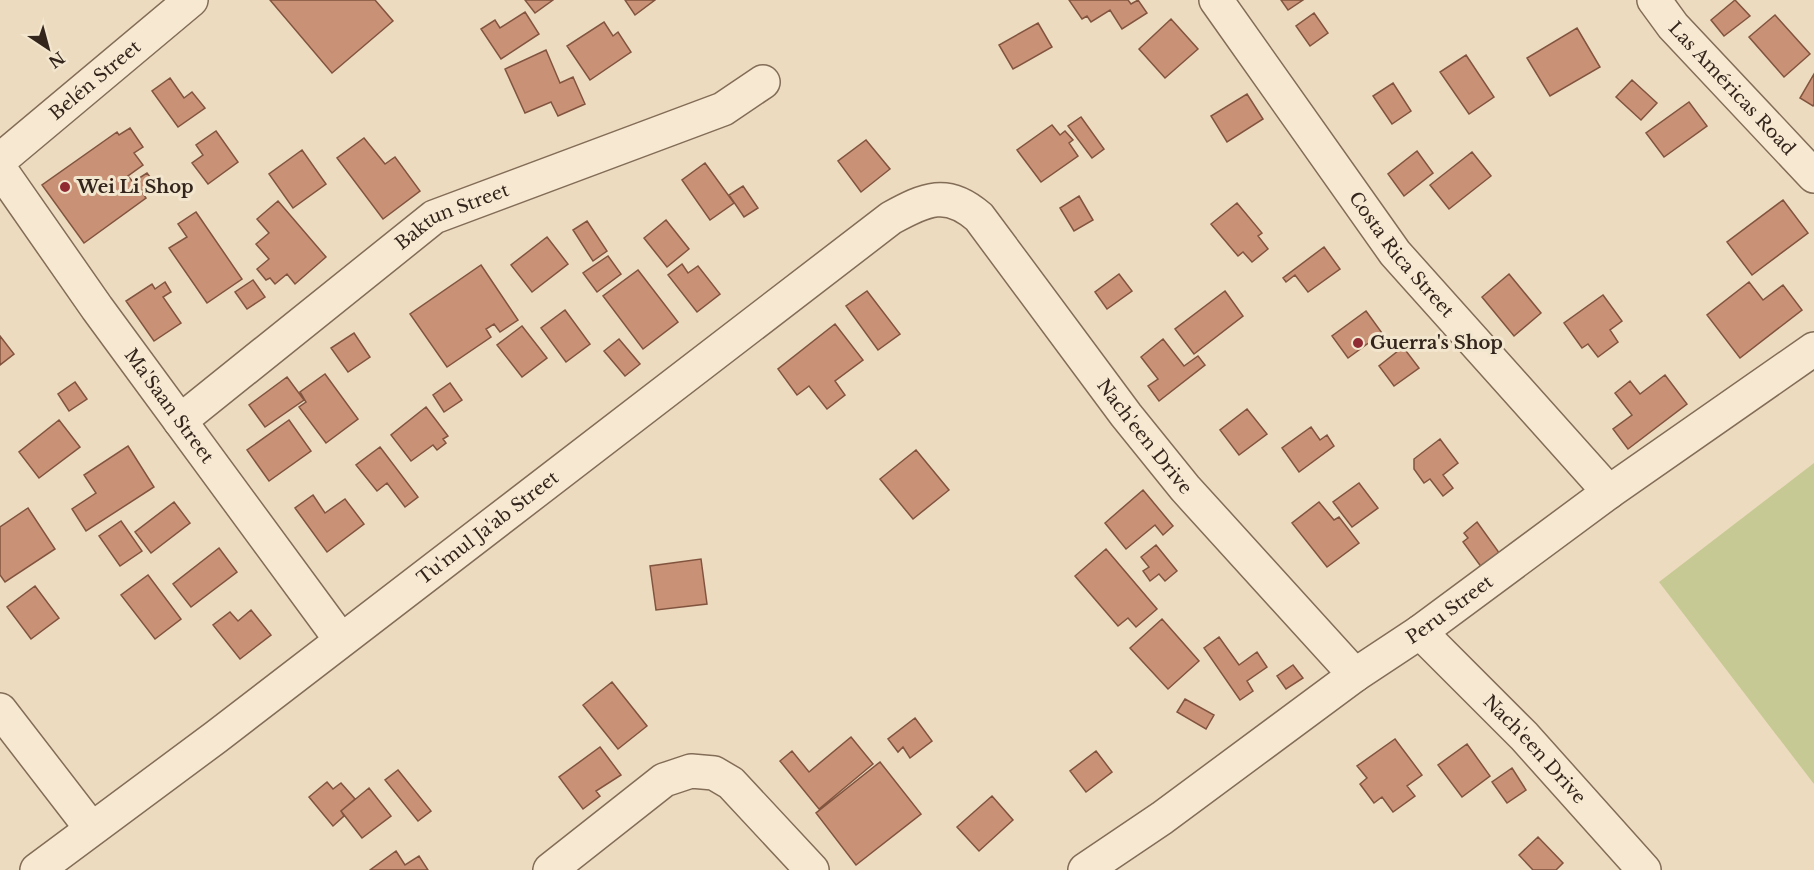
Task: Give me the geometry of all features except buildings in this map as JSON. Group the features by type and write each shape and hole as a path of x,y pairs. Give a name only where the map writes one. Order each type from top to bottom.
{"street":[{"name":"Belén Street","path":"0,160 191,0"},
{"name":"Costa Rica Street","path":"1216,0 1395,253 1609,492"},
{"name":"Las Américas Road","path":"1654,0 1673,26 1814,176"},
{"name":"Baktun Street","path":"180,420 434,217 723,109 763,82"},
{"name":"Ma'Saan Street","path":"0,169 341,640"},
{"name":"Tu'mul Ja'ab Street","path":"37,870 216,737 891,218 915,205 942,199"},
{"name":"Nach'een Drive","path":"942,199 963,203 979,217 1126,415 1185,488 1355,675"},
{"name":"Peru Street","path":"1085,870 1162,818 1355,675 1420,632 1609,492 1814,349"},
{"name":"Nach'een Drive","path":"1420,632 1524,736 1644,870"},
{"path":"0,710 92,828"},
{"path":"550,870 664,780 691,771 714,773 731,783 812,870"}],"green space":[{"path":"1814,463 1814,784 1659,582"}],"place":[{"name":"Wei Li Shop","path":"65,187"},
{"name":"Guerra's Shop","path":"1358,343"}]}
